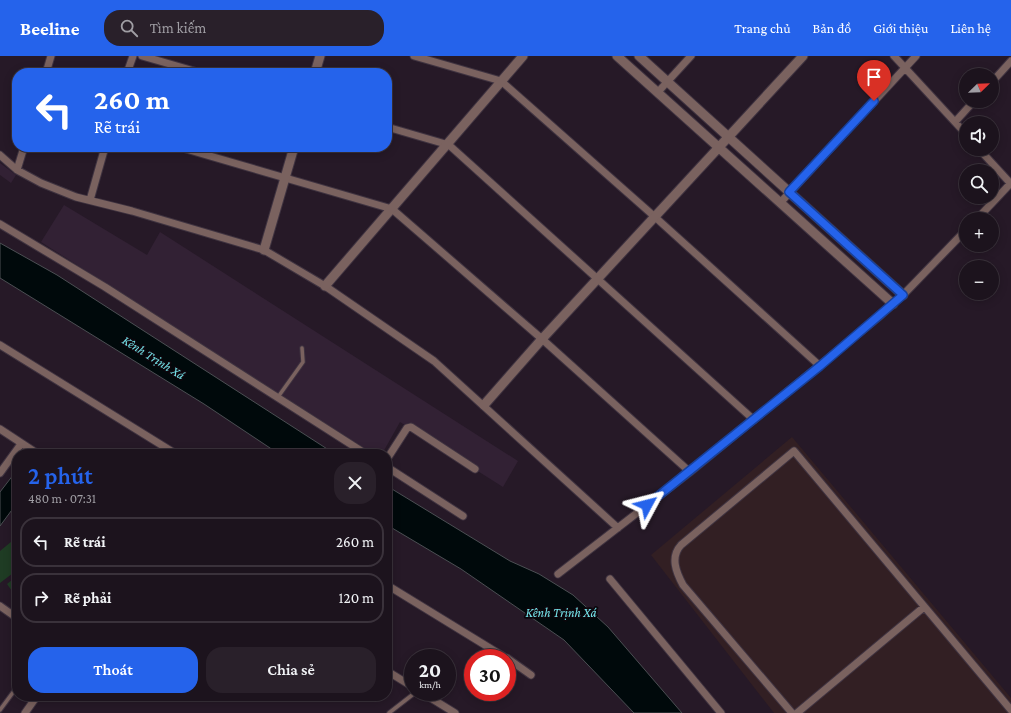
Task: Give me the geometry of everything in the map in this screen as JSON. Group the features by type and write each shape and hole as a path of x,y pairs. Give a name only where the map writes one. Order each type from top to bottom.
{"street":[{"path":"47,68 51,56"},
{"path":"129,68 133,56"},
{"path":"142,56 184,68"},
{"path":"316,68 320,56"},
{"path":"414,56 501,81 655,216 820,366"},
{"path":"325,286 523,56"},
{"path":"617,56 893,304"},
{"path":"639,56 903,295"},
{"path":"658,92 691,56"},
{"path":"484,405 542,339 599,279 802,56"},
{"path":"894,56 959,126"},
{"path":"780,203 916,56"},
{"path":"999,74 1011,61"},
{"path":"955,122 968,108"},
{"path":"392,128 448,144 754,420"},
{"path":"17,170 22,152"},
{"path":"90,200 104,152"},
{"path":"197,152 392,209 542,339 690,472"},
{"path":"264,250 293,152"},
{"path":"0,155 17,170 41,183 76,197 264,250 325,286 434,361 618,528"},
{"path":"984,212 1011,184 985,156"},
{"path":"0,224 104,287 358,449"},
{"path":"558,574 690,472 820,366 903,295 959,237"},
{"path":"1,348 168,449"},
{"path":"392,451 407,428 411,427 475,469"},
{"path":"0,429 30,449"},
{"path":"17,449 21,444"},
{"path":"792,713 683,585 674,561 676,550 680,545 794,451 1011,710"},
{"path":"0,473 12,456"},
{"path":"392,470 463,516"},
{"path":"610,579 721,713"},
{"path":"392,588 492,649"},
{"path":"0,606 12,614"},
{"path":"797,713 924,607"},
{"path":"516,664 531,675"},
{"path":"392,674 404,681"},
{"path":"25,713 33,701"},
{"path":"436,701 455,713"}],"lane":[{"path":"278,397 303,362 302,348"},
{"path":"0,710 12,693"},
{"path":"389,713 404,701"}],"shaded area":[{"path":"0,163 16,175 11,183 0,175"},
{"path":"64,205 147,255 160,232 518,461 503,487 400,422 385,449 366,449 41,242"},
{"path":"792,437 1011,698 1011,713 774,713 651,555"}],"green space":[{"path":"12,541 12,574 0,583 0,551"},
{"path":"12,580 12,591 7,584"}],"water":[{"name":"Kênh Trịnh Xá","path":"0,243 57,275 327,449 272,449 204,404 0,278"},
{"path":"12,476 12,510 0,526 0,492"},
{"name":"Kênh Trịnh Xá","path":"392,489 510,561 539,574 573,595 608,627 682,713 634,713 564,640 461,569 392,528"}],"route":[{"path":"647,505 690,472 820,366 903,295 789,192 874,101"}]}
